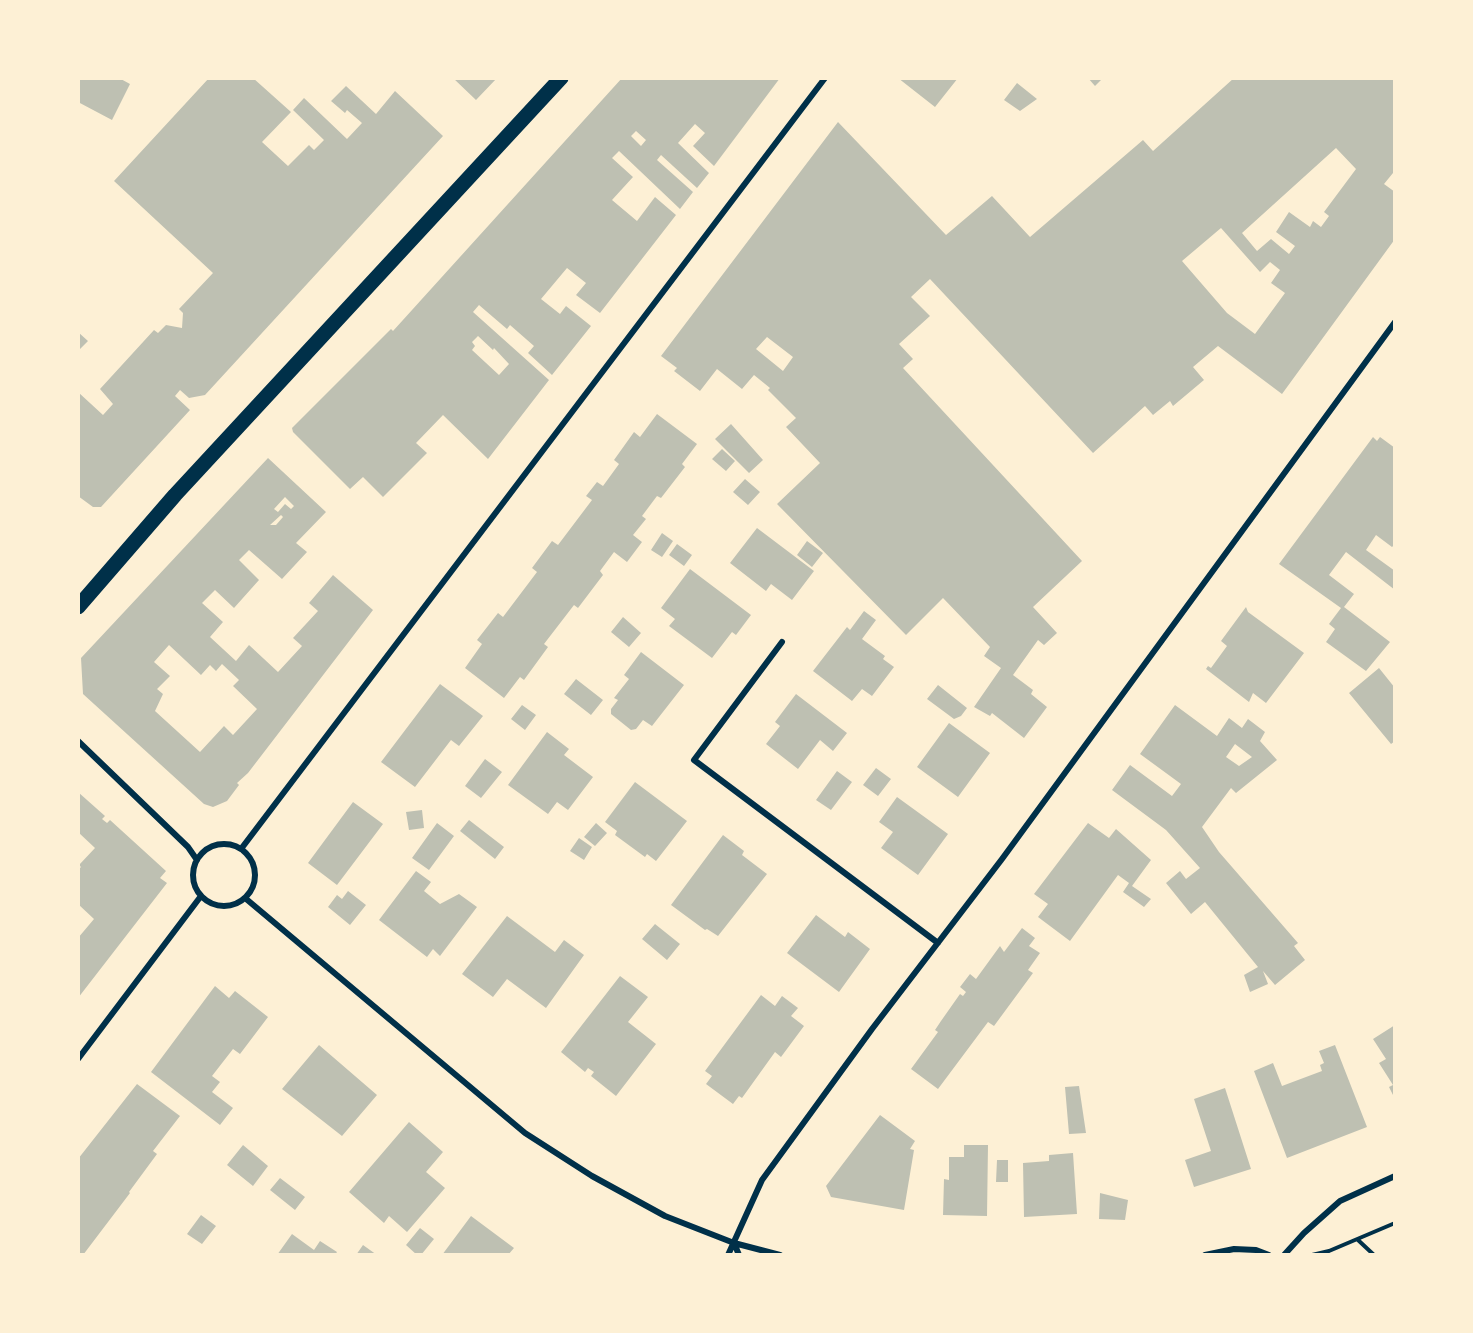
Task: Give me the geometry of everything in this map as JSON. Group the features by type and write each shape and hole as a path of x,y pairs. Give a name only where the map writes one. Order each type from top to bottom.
{"main road":[{"path":"78,607 174,495 561,78"}],"street":[{"path":"241,849 825,78"},
{"path":"728,1255 762,1180 1002,859 1395,322"},
{"path":"782,642 694,760 938,943"},
{"path":"78,741 188,847 197,860"},
{"path":"229,844 241,849 253,863 255,873 251,891 234,905 222,906 201,896 194,879 197,860 205,851 216,845 229,844"},
{"path":"78,1059 201,896"},
{"path":"245,898 525,1133 592,1176 664,1216 734,1243 780,1255"},
{"path":"1284,1255 1304,1233 1340,1201 1395,1176"},
{"path":"734,1243 739,1255"},
{"path":"1205,1255 1234,1249 1256,1250 1269,1255"}],"path":[{"path":"1311,1255 1329,1251 1395,1223"},
{"path":"1357,1239 1374,1255"}],"building":[{"path":"78,78 119,78 130,84 112,120 78,102"},
{"path":"209,78 253,78 291,112 262,142 288,166 309,145 314,150 324,140 293,110 304,98 347,139 362,123 347,110 345,113 331,101 346,86 376,114 395,91 443,136 205,395 189,398 180,390 175,396 190,410 101,507 93,507 78,496 78,392 103,415 113,404 100,389 154,330 158,333 166,325 182,328 183,313 179,309 213,273 114,181"},
{"path":"453,78 497,78 476,100"},
{"path":"622,78 780,78 714,166 693,146 705,133 695,124 678,143 709,173 697,188 661,155 657,160 693,192 680,209 619,151 612,158 633,177 612,200 637,221 655,197 676,215 600,313 576,295 586,283 567,268 541,299 560,314 566,306 591,326 552,375 528,353 534,346 510,325 507,329 479,305 473,312 549,380 488,459 443,415 416,443 427,453 383,497 363,477 350,489 293,432 292,428 391,329 393,331","holes":["636,131 646,140 641,146 631,136","478,336 493,350 494,348 509,364 499,375 472,350 475,346 472,342"]},
{"path":"898,78 958,78 935,107"},
{"path":"1088,78 1103,78 1095,86"},
{"path":"1234,78 1395,78 1395,174 1393,173 1384,184 1395,192 1395,239 1282,394 1218,346 1193,367 1204,380 1173,406 1170,401 1153,415 1145,406 1093,453 930,279 911,297 930,316 899,344 913,359 903,368 1082,561 1033,607 1057,633 1044,645 1038,640 1013,675 1033,690 1031,694 1047,707 1024,738 992,713 990,716 974,707 1001,668 984,656 990,647 943,598 906,635 777,504 820,463 786,427 796,418 768,390 770,388 754,375 742,389 717,369 700,391 674,371 677,368 661,356 838,122 946,235 992,196 1030,237 1143,140 1153,151","holes":["1336,148 1356,169 1324,212 1329,216 1321,227 1313,221 1310,227 1289,212 1276,232 1295,246 1289,254 1271,239 1257,251 1242,233","1221,228 1260,272 1270,262 1280,270 1271,283 1285,293 1255,334 1227,313 1182,261","767,337 793,357 783,371 756,349"]},
{"path":"1017,83 1037,99 1020,111 1004,100"},
{"path":"78,332 88,341 78,351"},
{"path":"657,414 697,444 682,464 685,467 661,498 657,496 642,516 646,519 633,535 642,542 627,562 614,552 600,571 603,575 578,608 574,605 544,644 548,647 524,680 520,677 504,698 465,668 482,644 477,640 498,613 503,617 537,572 532,568 552,541 558,545 592,500 586,496 597,482 603,486 619,464 614,460 634,432 640,437"},
{"path":"731,424 763,460 749,473 715,439"},
{"path":"1373,437 1377,441 1380,437 1395,448 1395,544 1392,547 1376,535 1366,550 1395,571 1395,590 1346,552 1329,575 1354,594 1344,607 1390,642 1366,671 1326,642 1335,629 1329,624 1341,608 1279,564"},
{"path":"722,449 735,461 726,471 712,459"},
{"path":"268,458 326,512 296,543 307,552 282,579 249,550 239,560 259,580 234,608 215,590 202,603 223,622 210,637 236,661 249,645 278,672 302,646 293,638 318,611 309,603 333,575 373,610 248,773 237,783 239,785 227,801 213,807 204,804 83,694 81,658","holes":["285,497 294,506 291,509 285,504 278,512 274,509","281,515 283,517 276,525 270,525","169,645 201,675 210,665 216,671 222,664 239,680 233,686 257,709 233,735 224,726 200,752 155,711 163,694 157,689 170,676 154,662"]},
{"path":"745,479 760,492 748,505 733,492"},
{"path":"757,528 814,571 792,600 771,584 766,591 730,563"},
{"path":"662,533 673,541 662,557 651,550"},
{"path":"807,541 823,553 812,567 797,555"},
{"path":"677,544 692,555 684,566 669,555"},
{"path":"690,569 751,615 736,635 732,632 712,658 669,626 675,619 661,608"},
{"path":"1246,607 1248,612 1304,653 1266,703 1253,693 1249,702 1206,669 1208,666 1211,668 1227,646 1221,641"},
{"path":"864,611 876,620 862,639 885,656 883,659 894,667 872,696 862,689 852,701 813,671 847,627 850,630"},
{"path":"623,617 641,633 629,647 611,632"},
{"path":"641,652 684,685 652,726 643,720 636,729 631,730 611,714 611,709 618,700 614,698 629,679 624,675"},
{"path":"1379,668 1395,688 1395,741 1391,744 1349,693"},
{"path":"576,679 603,700 591,715 564,694"},
{"path":"440,684 483,716 459,746 451,740 415,787 381,762"},
{"path":"938,685 967,708 961,716 954,719 927,699"},
{"path":"796,694 847,733 833,751 820,740 798,769 766,744 780,726 775,722"},
{"path":"522,705 536,715 525,730 511,719"},
{"path":"1175,705 1217,736 1229,718 1242,728 1248,719 1265,732 1260,741 1277,760 1236,793 1231,788 1202,827 1219,852 1298,943 1294,946 1305,960 1275,985 1263,971 1268,984 1250,992 1244,975 1258,967 1205,902 1191,914 1166,883 1180,871 1186,879 1200,868 1166,830 1112,790 1130,765 1172,796 1181,784 1140,754","holes":["1235,744 1252,757 1239,766 1226,757"]},
{"path":"949,723 990,753 958,797 917,767"},
{"path":"547,732 569,749 564,755 593,777 568,810 557,802 548,814 508,785"},
{"path":"485,759 502,772 481,798 465,786"},
{"path":"876,768 891,779 878,796 863,785"},
{"path":"837,771 852,782 831,810 816,800"},
{"path":"635,782 687,821 656,861 647,854 645,857 615,835 617,831 605,822"},
{"path":"78,792 105,816 102,819 107,823 110,820 166,871 160,878 167,883 78,998 78,938 94,919 78,904 78,870 81,867 79,865 95,848 78,832"},
{"path":"897,797 948,834 918,875 881,848 893,832 879,822"},
{"path":"353,802 383,824 337,885 308,863"},
{"path":"422,810 424,828 409,830 406,812"},
{"path":"469,820 504,847 495,859 460,831"},
{"path":"437,823 454,836 429,870 412,858"},
{"path":"596,823 607,833 595,846 584,837"},
{"path":"1088,823 1109,838 1116,829 1151,860 1132,886 1151,899 1144,907 1123,892 1129,883 1118,875 1070,941 1038,917 1048,904 1034,894"},
{"path":"723,835 744,851 742,855 767,874 718,936 705,930 671,905"},
{"path":"579,838 592,847 584,860 570,851"},
{"path":"416,871 431,882 424,891 440,904 459,894 477,907 440,956 433,949 427,957 379,920"},
{"path":"348,891 366,905 350,925 328,907 337,895 342,899"},
{"path":"816,915 845,937 848,932 870,949 839,992 787,953"},
{"path":"507,916 555,952 564,940 584,955 546,1008 507,979 493,997 462,974"},
{"path":"655,924 680,944 667,960 642,939"},
{"path":"1022,928 1035,938 1029,946 1040,953 1028,970 1033,973 994,1026 988,1022 938,1089 911,1069 938,1032 935,1030 960,994 963,996 966,992 960,987 970,974 976,979 1000,946 1004,952"},
{"path":"620,976 648,997 628,1022 656,1044 616,1096 591,1076 594,1072 588,1068 585,1072 561,1052"},
{"path":"215,986 229,998 235,991 268,1017 240,1054 233,1049 212,1076 220,1082 212,1092 233,1108 220,1125 151,1072"},
{"path":"761,995 775,1006 782,996 798,1008 791,1016 804,1026 781,1057 775,1052 742,1098 739,1096 733,1104 706,1084 712,1076 705,1071"},
{"path":"1395,1025 1395,1099 1389,1087 1393,1085 1379,1063 1386,1059 1373,1039"},
{"path":"319,1045 377,1095 342,1136 282,1089"},
{"path":"1335,1045 1367,1127 1287,1158 1254,1071 1273,1063 1282,1086 1322,1071 1320,1065 1324,1063 1319,1051"},
{"path":"137,1084 180,1116 153,1151 157,1154 130,1193 83,1255 78,1255 78,1159"},
{"path":"1079,1086 1086,1133 1069,1134 1065,1087"},
{"path":"1225,1088 1251,1169 1194,1187 1185,1160 1211,1151 1194,1099"},
{"path":"880,1115 915,1141 910,1149 914,1150 904,1210 831,1197 826,1186"},
{"path":"409,1122 443,1152 426,1172 445,1188 407,1232 389,1216 384,1223 349,1192"},
{"path":"243,1145 268,1166 253,1186 227,1165"},
{"path":"964,1145 988,1145 987,1216 943,1215 944,1179 949,1180 949,1157 964,1157"},
{"path":"1073,1153 1077,1214 1024,1217 1023,1163 1049,1161 1049,1155"},
{"path":"997,1160 1008,1160 1008,1182 996,1182"},
{"path":"280,1178 305,1197 295,1210 270,1190"},
{"path":"1100,1193 1128,1200 1125,1220 1099,1219"},
{"path":"201,1215 216,1226 202,1244 187,1234"},
{"path":"471,1216 514,1248 508,1255 442,1255"},
{"path":"420,1228 434,1239 421,1255 417,1255 406,1245"},
{"path":"292,1234 314,1250 320,1241 337,1252 335,1255 277,1255"},
{"path":"363,1245 377,1255 356,1255"}]}
